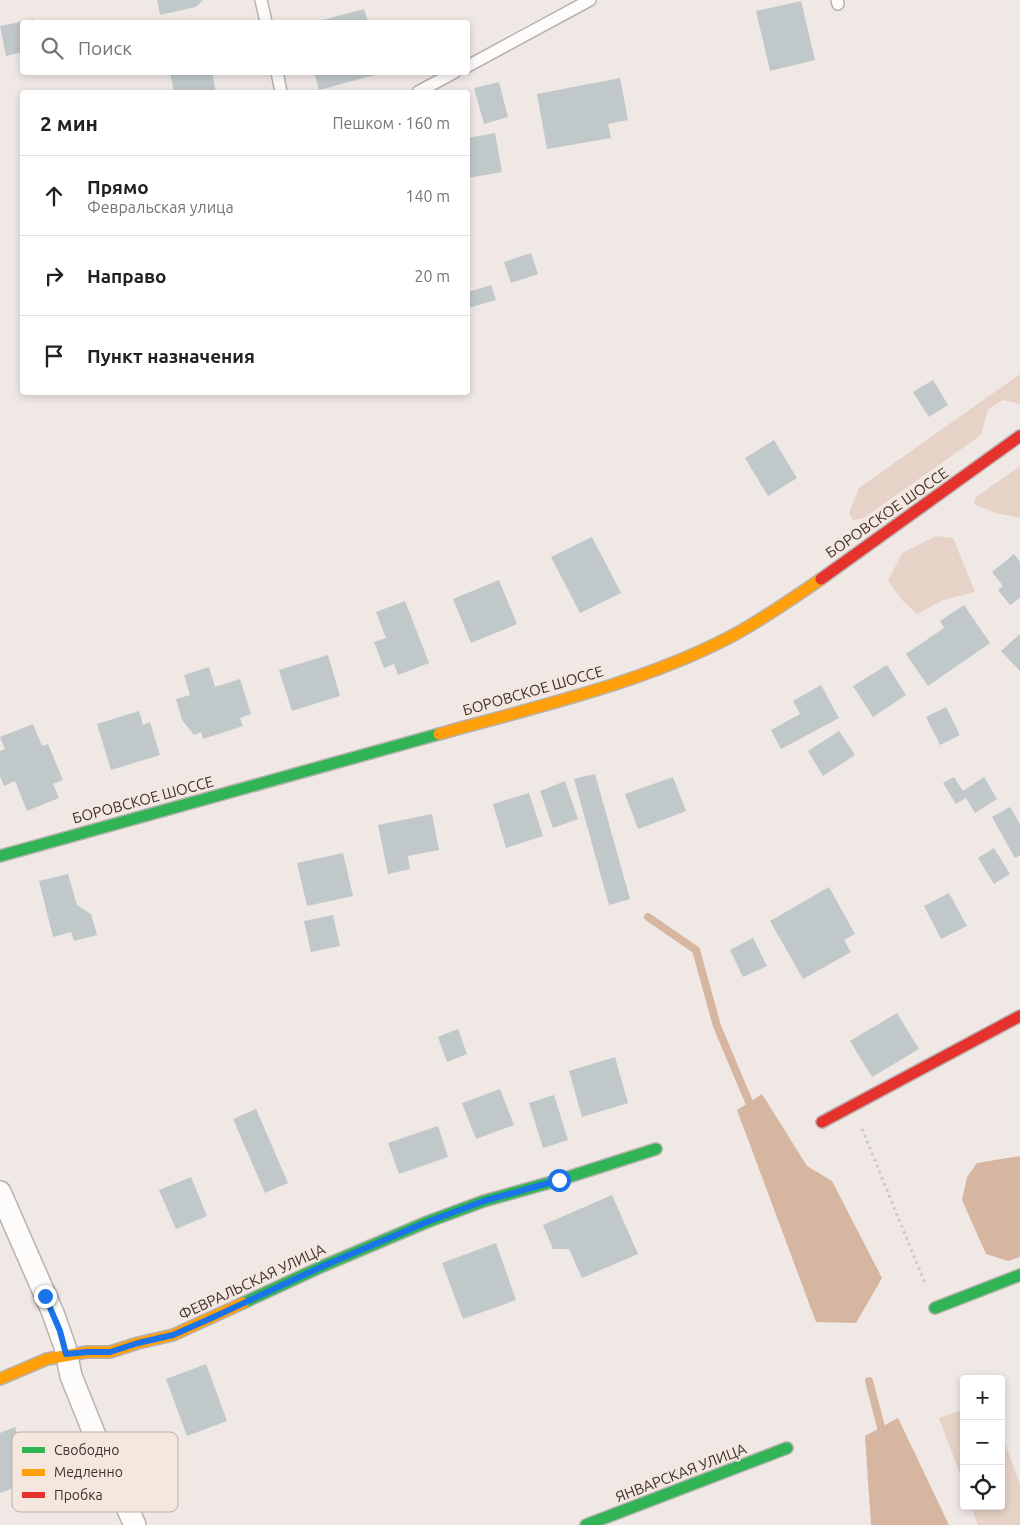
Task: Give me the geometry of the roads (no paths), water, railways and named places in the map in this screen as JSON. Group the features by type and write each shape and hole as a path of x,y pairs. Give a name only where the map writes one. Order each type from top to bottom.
{"street":[{"name":"БОРОВСКОЕ ШОССЕ","path":"0,856 588,692 684,659 728,638 799,594 1020,436"},
{"path":"822,1122 1020,1016"},
{"name":"ФЕВРАЛЬСКАЯ УЛИЦА","path":"0,1379 47,1359 66,1354 110,1352 173,1335 323,1266 427,1222 484,1201 559,1180 656,1148"},
{"path":"0,1192 52,1313 66,1354 71,1376 95,1432"},
{"path":"935,1308 1020,1274"},
{"name":"ЯНВАРСКАЯ УЛИЦА","path":"586,1525 787,1448"},
{"path":"129,1512 135,1525"}],"lane":[{"path":"260,0 265,20"},
{"path":"470,65 590,0"},
{"path":"278,75 281,90"},
{"path":"422,90 449,75"}],"waterway":[{"path":"648,917 696,950 717,1026 749,1102"},
{"path":"869,1381 881,1427"}]}
